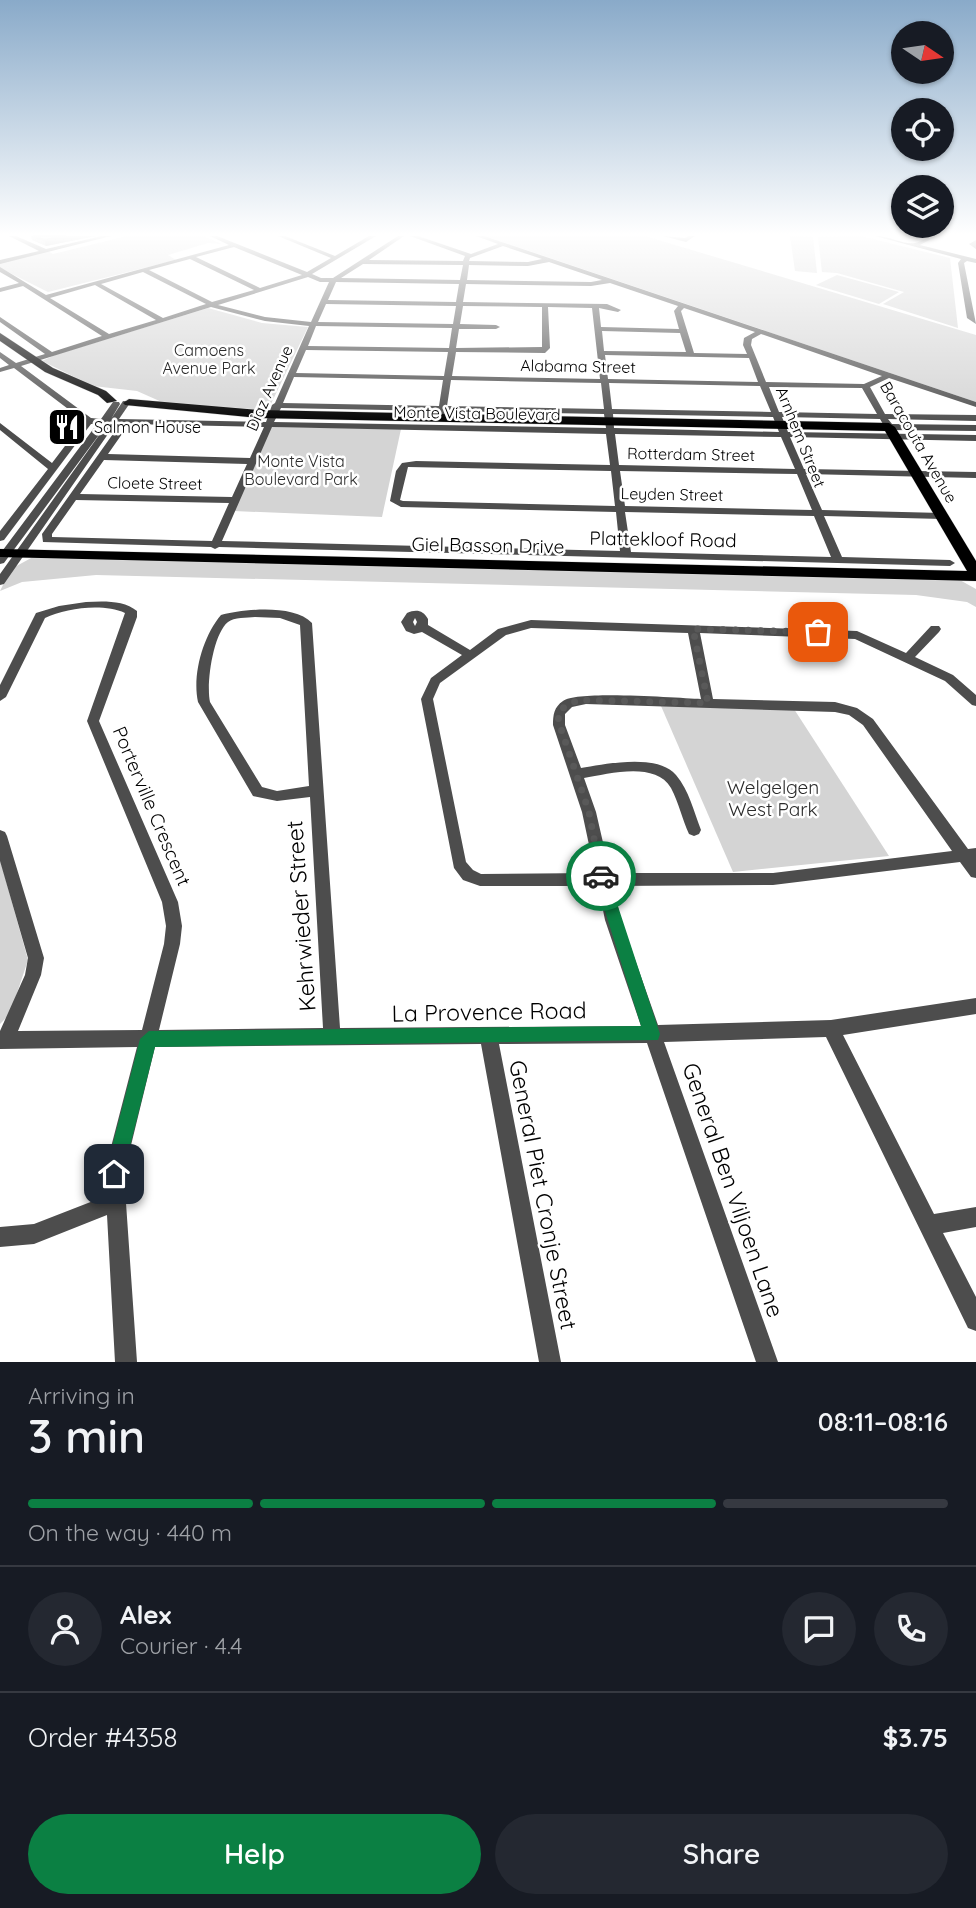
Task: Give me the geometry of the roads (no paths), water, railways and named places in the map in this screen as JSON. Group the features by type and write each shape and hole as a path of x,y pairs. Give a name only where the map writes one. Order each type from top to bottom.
{"main road":[{"path":"0,336 55,374 124,400"},
{"name":"Monte Vista Boulevard","path":"124,400 273,415 889,426"},
{"name":"Baracouta Avenue","path":"889,426 976,575"},
{"name":"Giel Basson Drive","path":"5,551 976,575"}],"street":[{"path":"49,300 109,337"},
{"path":"125,300 162,320"},
{"path":"201,300 212,305 265,319 313,324 496,327"},
{"path":"0,370 229,300"},
{"path":"441,418 461,300"},
{"path":"667,300 976,405"},
{"path":"968,300 971,318 976,322"},
{"path":"323,302 595,306 618,310"},
{"name":"Diaz Avenue","path":"215,546 323,302"},
{"path":"302,348 542,351 546,348 545,305"},
{"path":"683,305 677,311 691,355"},
{"path":"595,306 626,556"},
{"path":"0,319 52,355"},
{"path":"598,329 683,331"},
{"path":"601,353 751,356 746,341 763,331"},
{"path":"0,354 89,421 5,551"},
{"name":"Arnhem Street","path":"751,356 838,561"},
{"name":"Alabama Street","path":"290,375 865,386"},
{"name":"Baracouta Avenue","path":"889,426 865,386 890,375"},
{"path":"0,582 8,528 53,473 124,400"},
{"path":"5,551 74,477 113,422 124,400"},
{"name":"Monte Vista Boulevard","path":"89,421 126,422 273,415"},
{"name":"Monte Vista Boulevard","path":"889,426 976,418"},
{"path":"73,497 126,422"},
{"path":"0,426 53,473 88,477"},
{"name":"Monte Vista Boulevard","path":"889,426 976,428"},
{"name":"Monte Vista Boulevard","path":"889,426 976,438"},
{"path":"101,457 253,461"},
{"name":"Rotterdam Street","path":"401,504 395,501 401,471 405,465 976,475"},
{"name":"Cloete Street","path":"73,497 236,500"},
{"name":"Plattekloof Road","path":"73,497 47,534 47,540 55,543 950,563"},
{"name":"Leyden Street","path":"401,504 942,516"},
{"path":"0,520 8,528"},
{"name":"Porterville Crescent","path":"0,697 40,616 64,607 122,607 131,611 93,721 172,912 172,944 149,1039"},
{"name":"Kehrwieder Street","path":"316,791 277,796 258,792 204,702 200,689 215,632 225,618 286,615 299,617 306,623 332,1038"},
{"path":"970,855 773,879 488,882 473,878 459,864 426,699 435,681 508,628 522,625 843,633 869,639 909,657 949,678 976,702"},
{"path":"422,627 470,655"},
{"path":"693,629 708,703 835,707 859,714 869,722 970,855 976,872"},
{"path":"909,657 934,629"},
{"name":"General Ben Viljoen Lane","path":"708,703 586,700 568,704 561,709 558,720 589,812 602,879 652,1034 767,1362"},
{"path":"576,774 625,767 664,772 673,782 694,830"},
{"path":"0,836 36,958 33,975 3,1040"},
{"name":"La Provence Road","path":"3,1040 489,1038 831,1028 976,1006"},
{"path":"831,1028 976,1320"},
{"name":"General Piet Cronje Street","path":"489,1038 550,1362"},
{"path":"126,1362 113,1203 117,1156 149,1039"},
{"path":"0,1237 15,1238 44,1231 113,1203"},
{"path":"929,1225 976,1217"}],"place":[{"name":"Salmon House","path":"67,427"}],"park label":[{"name":"Camoens Avenue Park","path":"209,359"},
{"name":"Monte Vista Boulevard Park","path":"301,470"},
{"name":"Welgelgen West Park","path":"773,798"}]}
